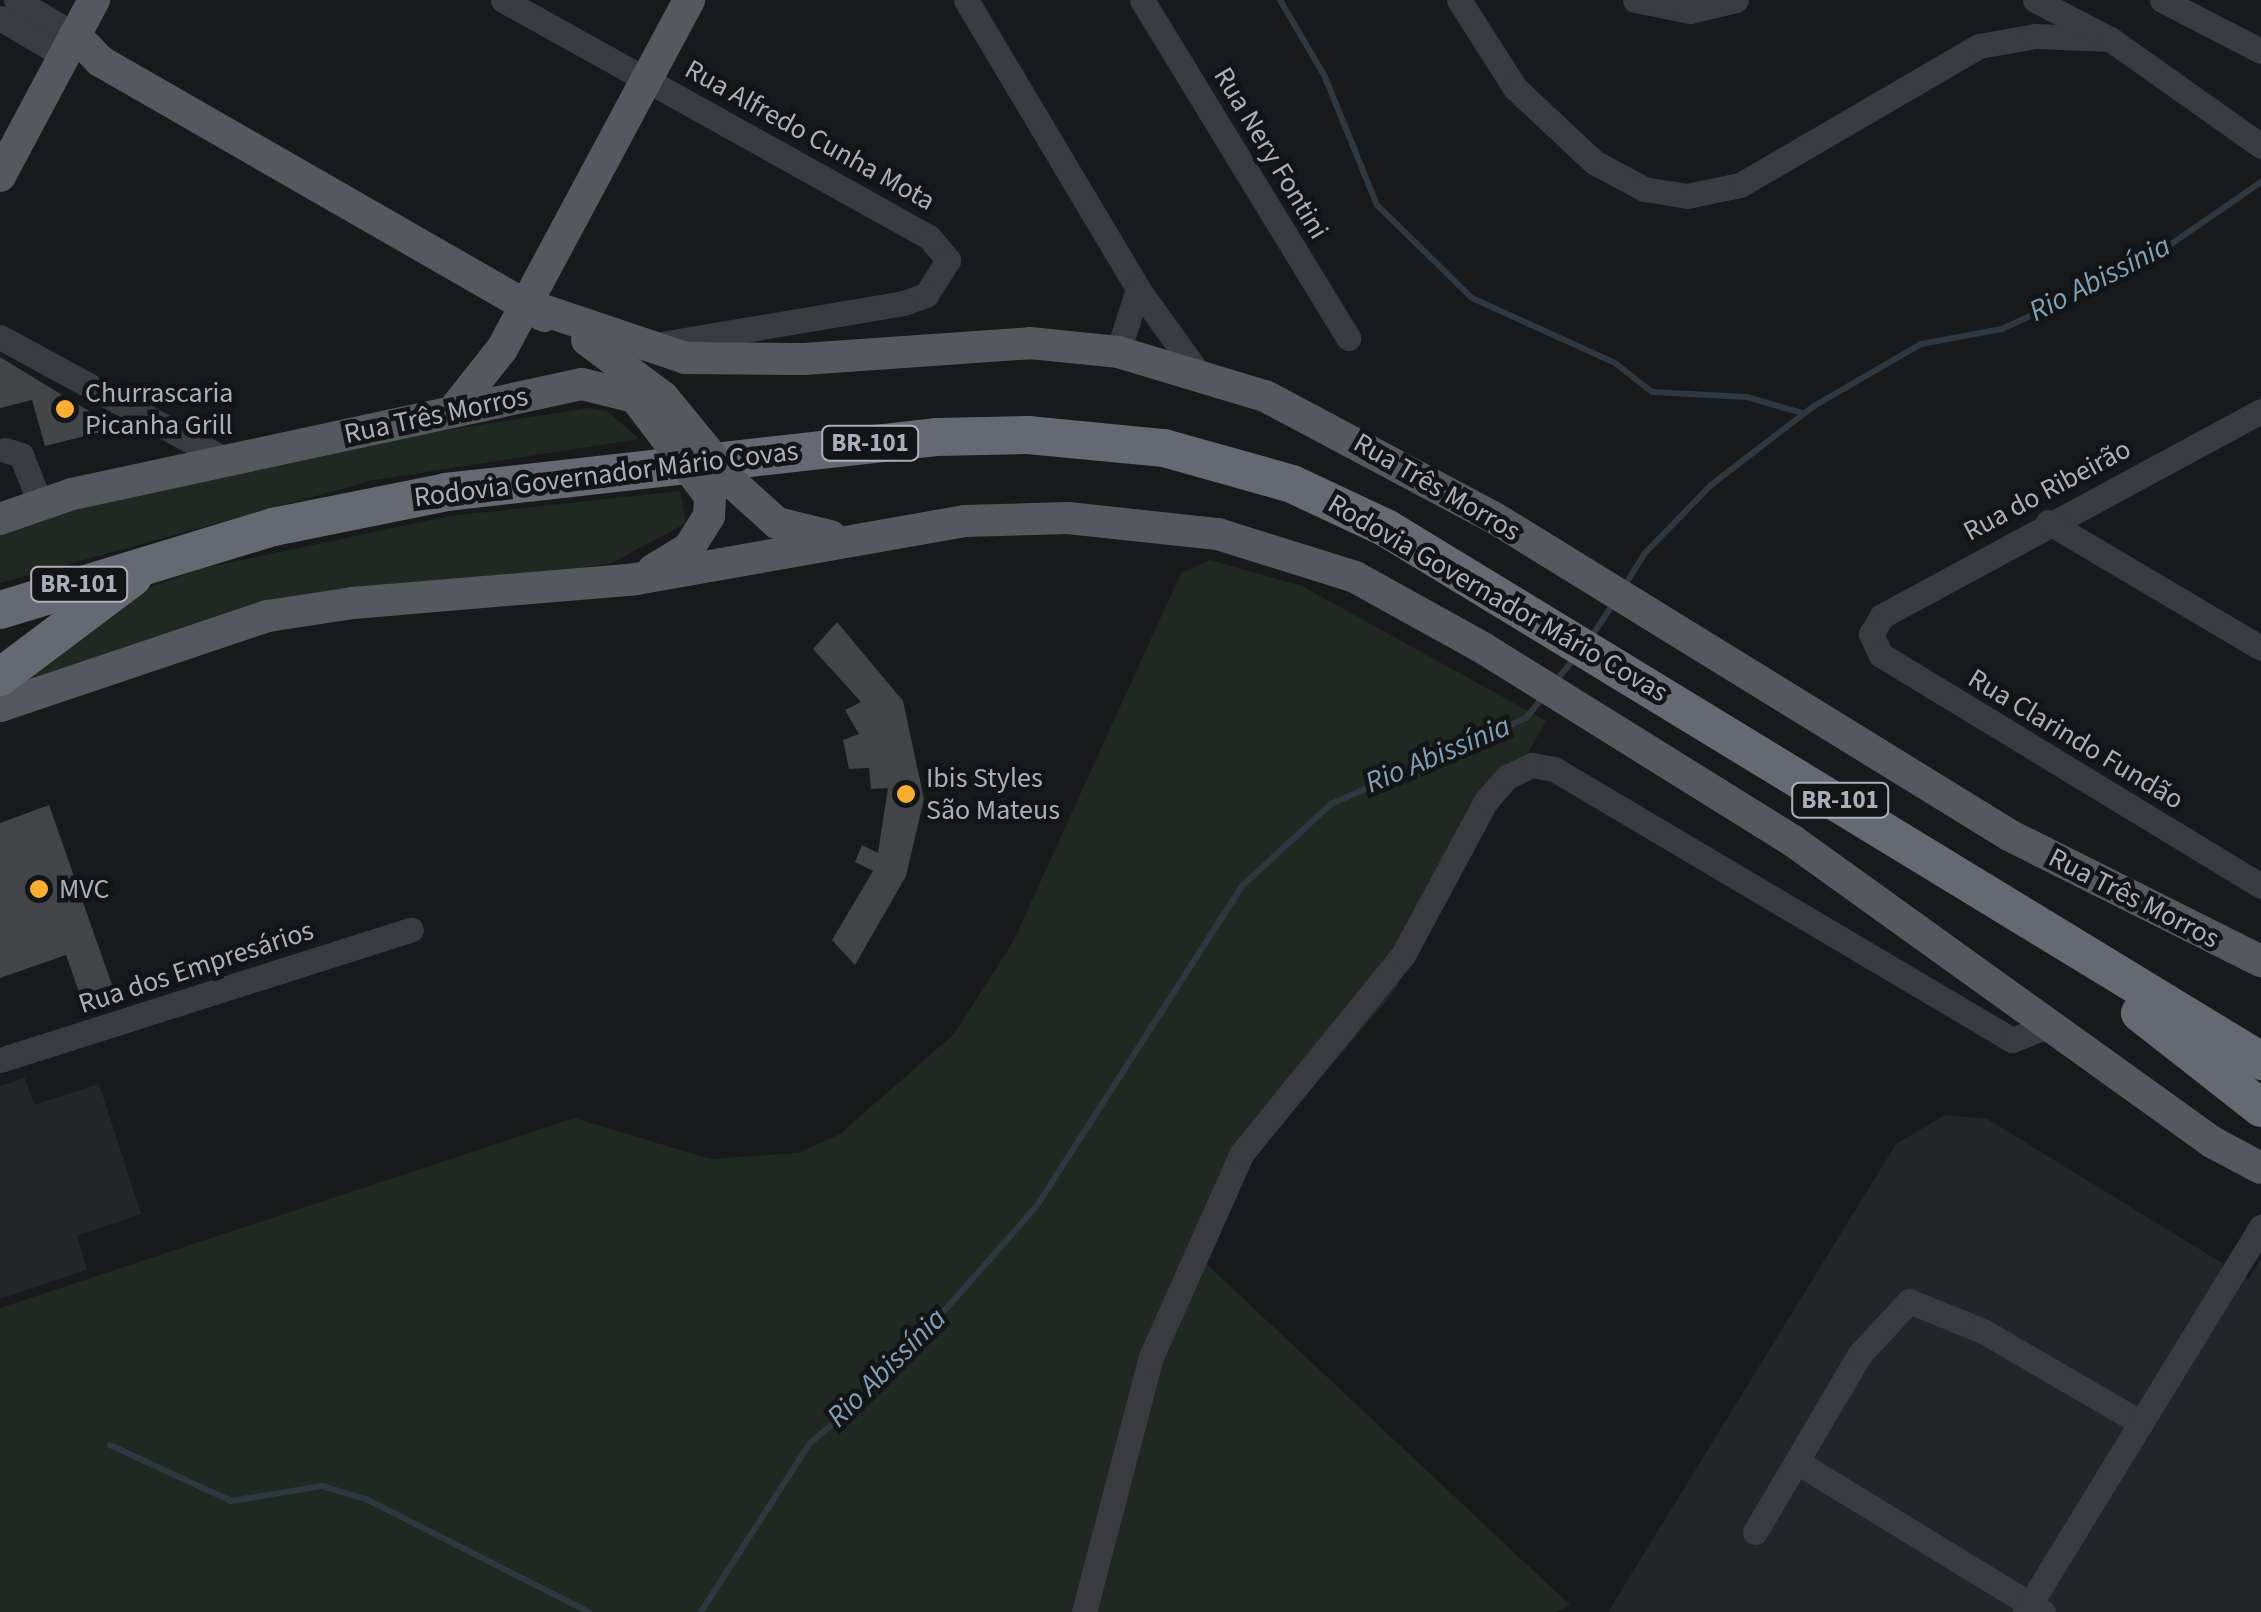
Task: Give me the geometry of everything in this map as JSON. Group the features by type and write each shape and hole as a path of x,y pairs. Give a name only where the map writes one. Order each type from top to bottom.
{"highway":[{"name":"Rodovia Governador Mário Covas","path":"0,610 158,558 446,492 740,454 1028,435 1164,448 1292,484 1386,528 1622,666 2261,1061"},
{"path":"0,677 158,558"},
{"path":"2059,935 2122,998 2261,1108"},
{"path":"2153,993 2192,1000 2261,1030"}],"main road":[{"path":"0,176 94,0"},
{"path":"452,412 486,374 689,0"},
{"path":"69,46 100,60 614,356 723,491 777,523 858,539"},
{"name":"Rua Três Morros","path":"525,304 561,310 644,347 710,360 956,344 1118,352 1196,370 1339,430 1554,556 2009,835 2261,962"},
{"name":"Rua Três Morros","path":"0,520 40,503 582,384 649,397"},
{"path":"636,580 690,548 723,491"},
{"path":"0,706 268,616 636,580 965,521 1068,518 1218,534 1356,577 1483,648 1793,842 2053,1024 2212,1142 2261,1168"}],"street":[{"name":"Rua Alfredo Cunha Mota","path":"503,0 929,237 948,260 926,295 904,303 644,347"},
{"path":"966,0 1138,290 1196,370"},
{"name":"Rua Nery Fontini","path":"1142,0 1348,338"},
{"path":"1459,0 1514,88 1594,162 1644,189 1686,196 1740,185 1979,46 2035,36 2110,39"},
{"path":"1635,0 1690,10 1736,0"},
{"path":"2035,0 2110,39 2261,146"},
{"path":"2162,0 2261,51"},
{"path":"7,23 69,46"},
{"path":"1118,352 1138,290"},
{"path":"0,336 226,460"},
{"name":"Rua do Ribeirão","path":"1871,634 1882,616 2048,522 2255,420"},
{"path":"5,450 21,455 40,503"},
{"path":"2048,522 2261,648"},
{"name":"Rua Clarindo Fundão","path":"1871,634 1880,655 2261,886"},
{"path":"1084,1612 1151,1357 1242,1152 1403,955 1486,801 1507,777 1532,765 1554,768 2012,1040 2053,1024"},
{"name":"Rua dos Empresários","path":"0,1060 410,930"},
{"path":"1797,1462 2033,1609 2261,1227"},
{"path":"1754,1532 1860,1354 1909,1301 1983,1331 2141,1423"}],"shaded area":[{"path":"588,408 607,411 639,439 374,480 0,583 0,531 38,517 335,448"},
{"path":"680,491 686,523 612,563 172,632 0,692 133,594 200,569 450,516"},
{"path":"1210,560 1302,586 1546,721 1393,993 1252,1159 1199,1257 1570,1605 1556,1612 0,1612 0,1308 574,1118 710,1159 798,1153 840,1134 954,1034 1013,942 1181,573"},
{"path":"25,1078 34,1105 99,1084 141,1214 77,1236 87,1270 0,1299 0,1086"},
{"path":"1945,1115 1987,1119 2248,1279 2261,1259 2261,1612 1608,1612 1896,1144"}],"building":[{"path":"0,357 117,428 45,446 32,400 0,408"},
{"name":"Ibis Styles São Mateus","path":"837,622 903,701 924,799 906,876 855,965 832,940 873,871 855,862 862,845 878,853 888,788 871,789 869,768 849,769 843,740 859,734 845,710 861,702 813,649"},
{"name":"MVC","path":"49,805 119,1005 87,1015 66,955 0,978 0,823"}],"waterway":[{"path":"1280,0 1325,77 1377,205 1472,298 1615,363 1652,392 1747,397 1802,413"},
{"name":"Rio Abissínia","path":"1625,585 1644,554 1711,485 1814,406 1921,344 2002,329 2071,297 2164,249 2261,182"},
{"name":"Rio Abissínia","path":"1590,639 1613,604"},
{"name":"Rio Abissínia","path":"1555,682 1575,657"},
{"name":"Rio Abissínia","path":"701,1612 810,1443 878,1386 1036,1207 1243,885 1331,804 1526,718 1544,696"},
{"path":"110,1445 231,1501 322,1486 366,1499 589,1612"}],"place":[{"name":"Churrascaria Picanha Grill","path":"65,409"},
{"name":"Ibis Styles São Mateus","path":"906,794"},
{"name":"MVC","path":"39,889"}]}
